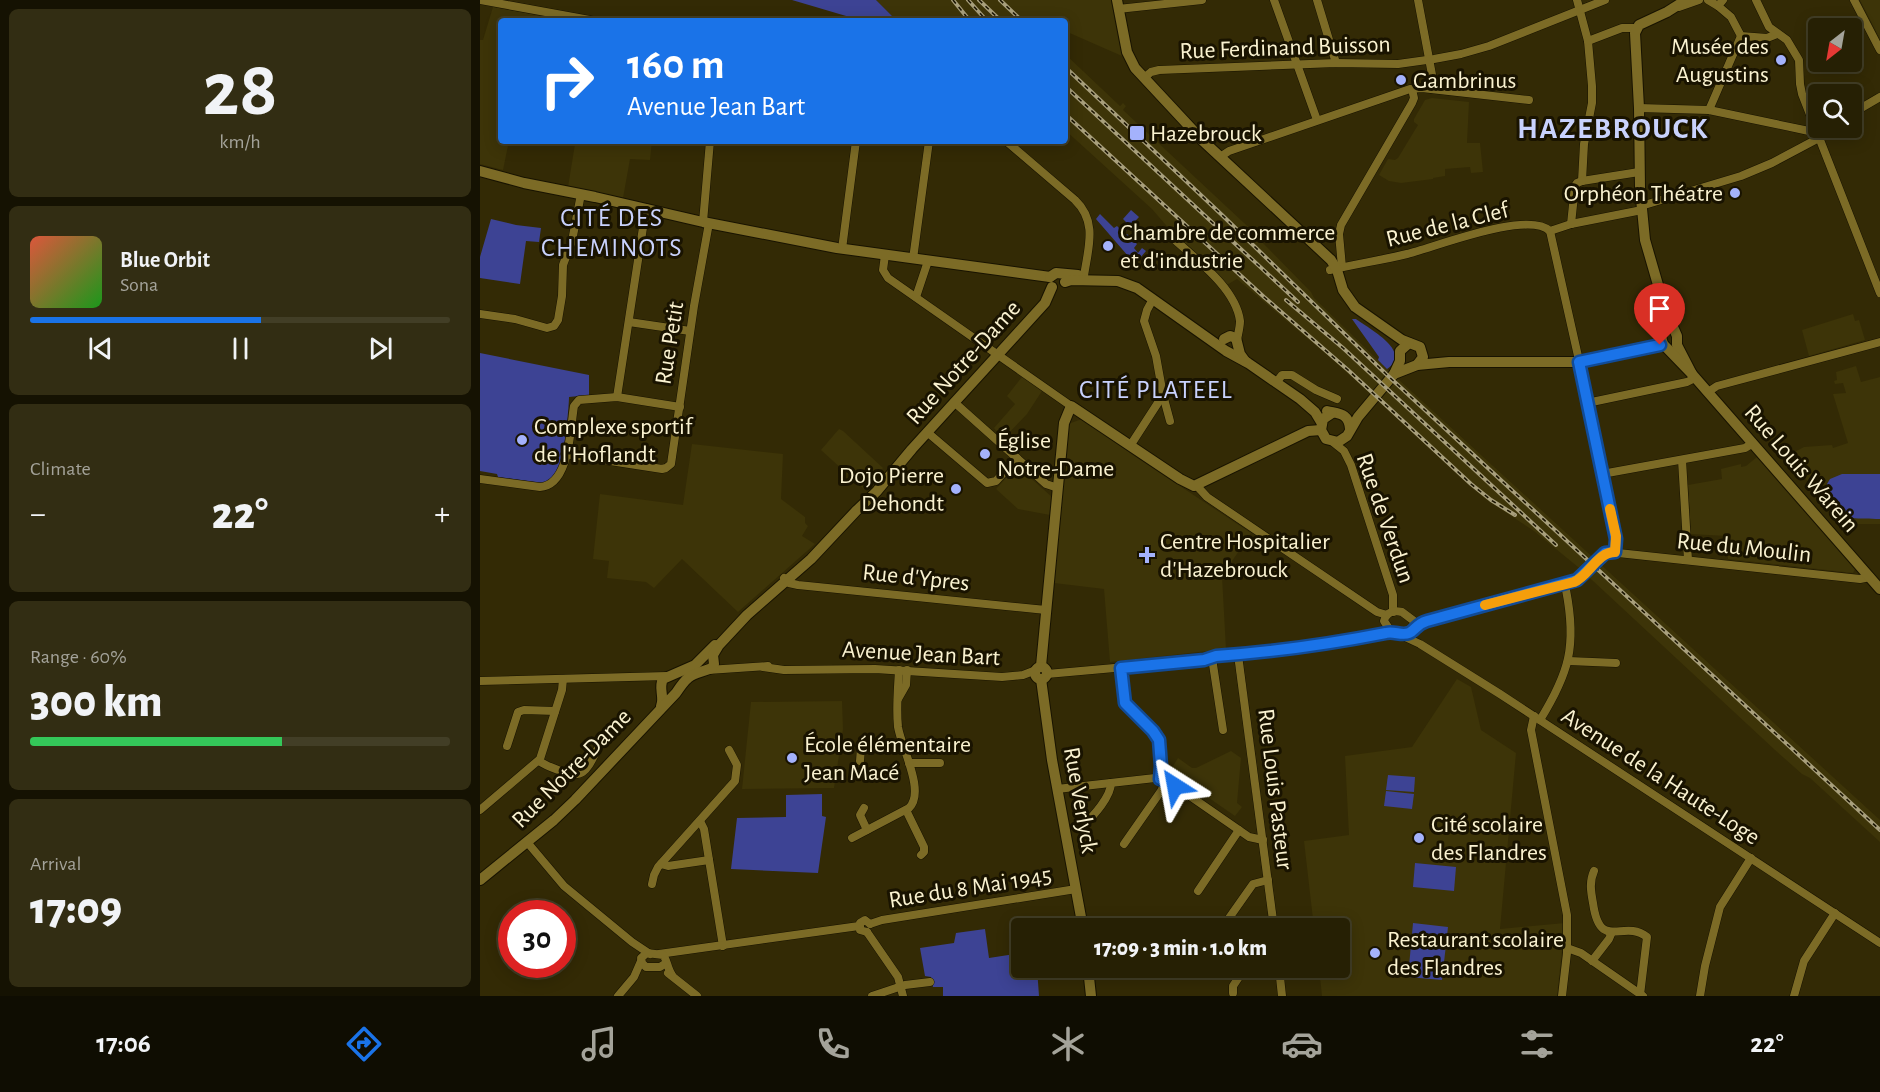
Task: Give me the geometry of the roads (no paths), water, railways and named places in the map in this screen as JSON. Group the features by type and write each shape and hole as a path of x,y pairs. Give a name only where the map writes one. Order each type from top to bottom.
{"main road":[{"path":"1636,28 1639,24 1675,8 1686,0"},
{"path":"1118,5 1128,55 1133,65 1220,157 1331,260 1342,288 1355,307 1403,351 1405,365 1578,359 1668,339"},
{"name":"Rue Louis Warein","path":"1636,28 1641,208 1645,243 1665,309 1668,339 1707,392 1880,589"},
{"path":"480,171 518,182 842,249 1057,282 1071,280 1121,282 1137,288 1230,344 1248,363 1313,410 1325,438 1332,442 1343,440 1347,436 1370,401 1394,374 1403,351 1418,345 1423,353 1449,362"},
{"path":"1057,282 1084,276 1122,278 1135,282 1212,337 1230,344"},
{"name":"Rue Notre-Dame","path":"712,664 715,650 725,638 785,579 825,544 877,491 927,432 1045,303 1057,282"},
{"path":"1394,374 1421,361 1423,353"},
{"path":"1300,399 1318,408 1337,413 1349,421 1350,429"},
{"path":"1071,406 1185,483 1197,486 1321,426 1326,416 1370,401"},
{"name":"Rue Verlyck","path":"1071,406 1065,421 1040,673 1057,789 1081,918"},
{"name":"Rue Notre-Dame","path":"661,707 664,697 663,680 689,669 712,664"},
{"name":"Rue Notre-Dame","path":"480,880 581,795 689,676 712,664"},
{"path":"662,689 668,694 674,694"},
{"path":"1089,978 1091,996"}],"street":[{"path":"480,0 579,18"},
{"path":"1118,5 1202,0"},
{"path":"1274,0 1317,120"},
{"path":"1317,0 1336,63"},
{"path":"1418,0 1433,80 1432,89"},
{"path":"1577,0 1588,41 1592,103 1584,144 1582,181"},
{"name":"Rue Ferdinand Buisson","path":"1144,78 1151,72 1159,70 1296,64 1398,64 1429,60 1489,46 1605,0"},
{"path":"1675,8 1699,0"},
{"path":"1707,0 1721,3 1741,36 1709,110"},
{"path":"1756,0 1767,24 1789,42 1800,62 1800,87 1808,108"},
{"path":"1854,0 1880,50"},
{"path":"1588,41 1623,28 1636,28"},
{"path":"1741,36 1767,38 1777,34"},
{"path":"1336,268 1339,231 1342,222 1413,101 1412,88"},
{"path":"1220,157 1227,151 1412,88 1529,100"},
{"path":"1862,108 1880,97"},
{"path":"1639,108 1709,110 1808,133"},
{"name":"Rue de la Clef","path":"1336,268 1433,247 1478,231 1525,225 1545,227 1550,231 1641,208 1742,176 1779,159 1813,138"},
{"path":"1819,138 1880,292"},
{"name":"Rue Petit","path":"566,454 659,469 668,467 672,461 706,222 710,144"},
{"path":"842,249 856,144"},
{"path":"913,260 929,144"},
{"path":"1010,144 1076,200 1085,212 1090,226 1084,276"},
{"path":"1571,224 1577,183 1639,172"},
{"path":"480,314 515,319 547,328 555,325 562,296 563,265 572,241 581,194"},
{"path":"617,397 646,208"},
{"path":"1388,616 1387,628 1396,633 1407,634 1427,621 1577,580 1605,553 1615,552 1616,536 1550,231"},
{"path":"1175,240 1220,283 1232,300 1237,312 1230,344"},
{"path":"885,255 883,269 885,275 1071,406"},
{"path":"916,297 928,261"},
{"path":"1154,299 1147,310 1144,321 1155,351 1170,421"},
{"path":"629,322 690,331"},
{"path":"1707,392 1717,386 1880,342"},
{"path":"1276,383 1282,375 1289,374 1337,399"},
{"path":"1587,403 1687,382 1694,376"},
{"path":"1130,446 1163,394"},
{"path":"480,478 535,487 547,486 555,482 560,475 566,454 576,402 581,399 617,397 680,406"},
{"path":"954,402 1046,484 1058,488"},
{"path":"927,432 987,483 996,481 1017,458"},
{"name":"Rue de Verdun","path":"1332,442 1344,451 1351,465 1393,595 1388,616"},
{"path":"1602,474 1744,448 1753,443"},
{"path":"1682,460 1688,560"},
{"path":"1208,480 1206,490 1210,499"},
{"path":"1197,486 1210,499 1377,612 1388,616 1402,612 1427,621"},
{"name":"Rue du Moulin","path":"1615,552 1863,579 1870,577"},
{"name":"Rue d'Ypres","path":"785,579 798,585 1046,610"},
{"path":"1562,996 1567,948 1566,911 1531,727 1559,689 1569,661 1571,618 1566,590"},
{"path":"1372,636 1379,631 1388,616"},
{"path":"1410,616 1414,621 1414,629"},
{"name":"Avenue de la Haute-Loge","path":"1414,629 1414,636 1420,644"},
{"name":"Avenue Jean Bart","path":"712,664 763,667 803,665 824,668 1016,676 1212,658 1396,633"},
{"name":"Avenue de la Haute-Loge","path":"1396,633 1420,644 1537,718 1880,943"},
{"name":"Rue Louis Pasteur","path":"1238,655 1273,918"},
{"path":"1212,658 1223,730"},
{"path":"1569,661 1616,663"},
{"path":"1121,668 1125,703 1159,740 1163,780 1161,791 1124,844"},
{"path":"852,838 912,806 914,780 898,727 898,700 906,685 903,670"},
{"path":"480,681 670,676"},
{"path":"641,677 653,680 662,689"},
{"path":"480,810 539,761 562,690 563,679"},
{"path":"507,746 515,715 519,711 555,711"},
{"path":"860,761 863,745 902,746"},
{"path":"539,761 569,775 578,775 587,769 598,748"},
{"path":"652,884 654,875 661,864 732,786 736,779 737,762 729,750"},
{"path":"909,763 940,763"},
{"path":"1057,789 1163,780 1252,838 1263,840"},
{"path":"1084,824 1109,792 1111,783"},
{"path":"864,808 860,815 867,830"},
{"path":"906,810 924,847 921,855"},
{"path":"700,821 704,829 723,946"},
{"path":"1198,891 1239,830"},
{"path":"527,842 561,883 632,942 650,954 664,959 672,975"},
{"path":"1700,996 1705,966 1721,904 1751,858"},
{"path":"661,864 668,866 709,860"},
{"path":"1567,948 1578,951 1642,995 1647,937 1643,934 1602,929 1596,919 1590,886 1593,871"},
{"path":"1229,918 1253,884 1268,880"},
{"name":"Rue du 8 Mai 1945","path":"664,959 677,953 859,926 864,921 868,928 882,920 1076,889"},
{"path":"1794,996 1804,962 1835,913"},
{"path":"868,928 902,986 903,996"},
{"path":"1592,961 1612,932"},
{"path":"632,942 644,966 661,967 664,959"},
{"path":"618,996 634,977 644,954 650,954"},
{"path":"652,967 672,975 697,996"},
{"path":"634,977 652,967"},
{"path":"1233,993 1233,986 1238,978"},
{"path":"1280,978 1282,996"},
{"path":"872,996 902,986 930,981"}],"railway":[{"path":"953,0 968,18"},
{"path":"968,0 984,18"},
{"path":"979,0 998,18"},
{"path":"1000,0 1019,18"},
{"path":"1068,70 1386,374 1880,830"},
{"path":"1068,89 1298,302"},
{"path":"1068,117 1471,484 1515,515"},
{"path":"1286,300 1343,348 1556,545"}],"place":[{"name":"Musée des Augustins","path":"1781,60"},
{"name":"Gambrinus","path":"1401,80"},
{"name":"Hazebrouck","path":"1137,133"},
{"name":"Orphéon Théatre","path":"1735,193"},
{"name":"Chambre de commerce et d'industrie","path":"1108,246"},
{"name":"Complexe sportif de l'Hoflandt","path":"522,440"},
{"name":"Église Notre-Dame","path":"985,454"},
{"name":"Dojo Pierre Dehondt","path":"956,489"},
{"name":"Centre Hospitalier d'Hazebrouck","path":"1147,555"},
{"name":"École élémentaire Jean Macé","path":"792,758"},
{"name":"Cité scolaire des Flandres","path":"1419,838"},
{"name":"Restaurant scolaire des Flandres","path":"1375,953"}],"district":[{"name":"HAZEBROUCK","path":"1613,128"},
{"name":"CITÉ DES CHEMINOTS","path":"612,232"},
{"name":"CITÉ PLATEEL","path":"1156,389"}]}
